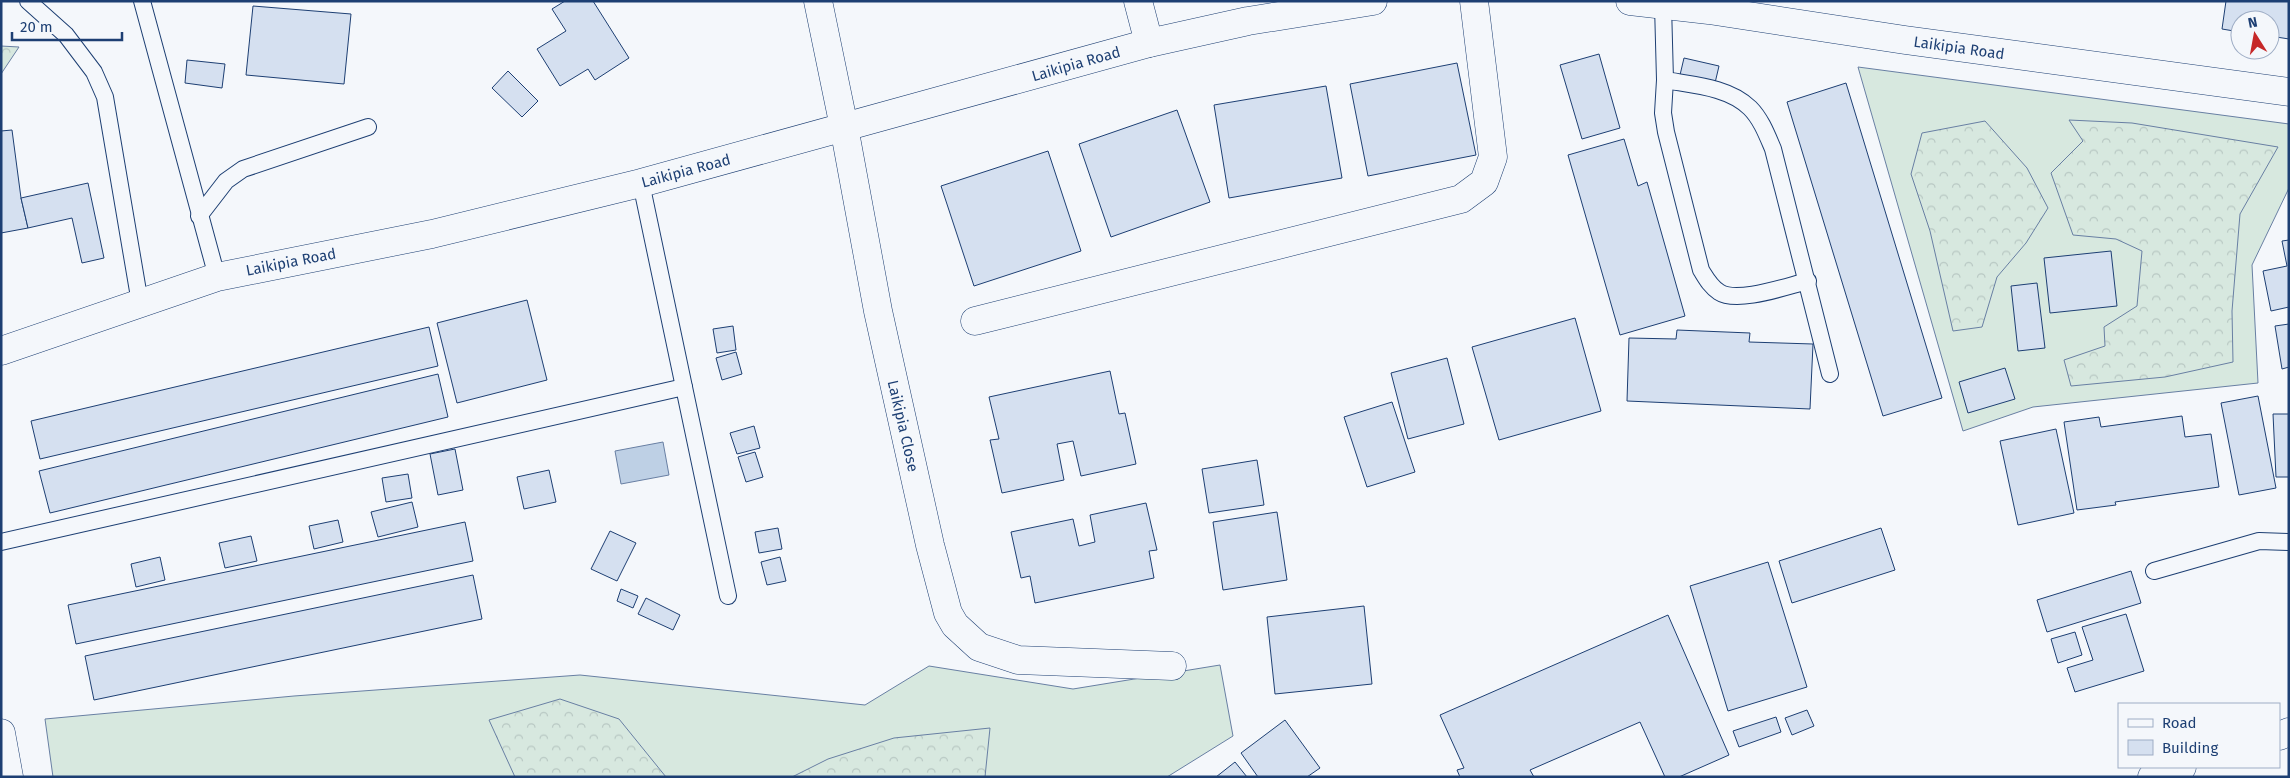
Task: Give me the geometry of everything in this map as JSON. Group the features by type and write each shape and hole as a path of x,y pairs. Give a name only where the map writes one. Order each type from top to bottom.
{"street":[{"name":"Laikipia Close","path":"818,1 896,396 943,601 955,625 979,647 1018,660 1172,666"},
{"path":"1138,1 1150,43"},
{"name":"Laikipia Road","path":"1,351 216,277 432,234 641,183 1150,43 1248,21 1374,1"},
{"path":"975,320 1461,199 1484,182 1493,157 1474,1"},
{"name":"Laikipia Road","path":"1630,1 1708,10 1915,42 2289,92"},
{"path":"1,733 9,777"},
{"path":"2152,777 2179,768"}],"lane":[{"path":"28,1 66,34 94,72 105,97 140,303"},
{"path":"142,1 216,277"},
{"path":"1663,5 1665,80 1663,113 1666,132 1701,270 1709,283 1720,293 1738,296 1766,292 1808,281"},
{"path":"1665,80 1717,89 1736,98 1750,108 1760,121 1773,149 1808,281 1830,374"},
{"path":"199,216 226,181 243,169 368,127"},
{"path":"641,183 728,596"},
{"path":"1,542 684,388"},
{"path":"2154,571 2260,542 2289,542"}],"green space":[{"path":"1,46 19,47 1,74"},
{"path":"1858,67 2289,124 2289,188 2252,265 2258,383 2033,407 1963,431"},
{"path":"2069,120 2132,123 2278,147 2240,214 2232,311 2233,362 2165,377 2071,386 2064,360 2105,346 2104,327 2137,306 2142,251 2116,239 2073,235 2051,173 2083,141"},
{"path":"1985,121 2027,168 2048,208 2026,243 1997,277 1982,327 1953,331 1930,231 1911,174 1922,133"},
{"path":"1220,665 1233,736 1167,777 53,777 45,719 294,696 580,675 865,705 929,666 1073,689"},
{"path":"560,699 619,719 666,777 515,777 489,720"},
{"path":"990,728 985,777 792,777 828,759 894,738"}],"water":[{"path":"663,442 669,475 621,484 615,451"}],"building":[{"path":"565,1 593,1 629,58 595,80 588,69 560,86 537,49 566,31 552,9"},
{"path":"2226,1 2289,1 2289,39 2280,38 2280,10 2230,10 2230,30 2222,29"},
{"path":"253,6 351,14 344,84 246,75"},
{"path":"1599,54 1620,128 1582,139 1560,65"},
{"path":"1684,58 1719,66 1715,83 1680,75"},
{"path":"187,60 225,64 222,88 185,83"},
{"path":"1457,63 1476,155 1368,176 1350,84"},
{"path":"508,71 538,101 522,117 492,88"},
{"path":"1846,83 1942,398 1883,416 1787,102"},
{"path":"1326,86 1342,178 1229,198 1214,105"},
{"path":"1177,110 1210,202 1111,237 1079,144"},
{"path":"12,130 21,198 28,228 1,233 1,131"},
{"path":"1624,139 1638,186 1647,182 1685,316 1620,335 1568,155"},
{"path":"1048,151 1081,251 974,286 941,186"},
{"path":"88,183 104,258 82,263 72,218 28,228 21,198"},
{"path":"2289,240 2289,307 2271,311 2263,271 2287,266 2282,241"},
{"path":"2111,251 2117,306 2050,313 2044,258"},
{"path":"2037,283 2045,348 2018,351 2011,286"},
{"path":"527,300 547,380 457,403 437,323"},
{"path":"1575,318 1601,411 1499,440 1472,347"},
{"path":"2289,324 2289,367 2282,369 2275,326"},
{"path":"733,326 736,350 717,353 713,329"},
{"path":"429,327 438,366 40,459 31,421"},
{"path":"1677,330 1750,333 1749,342 1813,344 1810,409 1627,401 1629,338 1676,339"},
{"path":"736,352 742,374 722,380 716,358"},
{"path":"1447,358 1464,424 1408,439 1391,373"},
{"path":"2005,368 2015,399 1968,413 1959,382"},
{"path":"1110,371 1119,414 1125,413 1136,464 1081,476 1073,441 1057,444 1064,480 1002,493 990,440 999,439 989,397"},
{"path":"438,374 448,417 50,513 39,471"},
{"path":"2258,396 2276,488 2239,495 2221,403"},
{"path":"1392,402 1415,472 1367,487 1344,417"},
{"path":"2273,414 2289,414 2289,477 2276,477"},
{"path":"2182,416 2185,437 2211,434 2219,487 2115,502 2116,505 2077,510 2064,422 2099,417 2101,427"},
{"path":"754,426 760,448 737,454 730,433"},
{"path":"2056,429 2074,513 2018,525 2000,441"},
{"path":"455,449 463,490 438,495 430,454"},
{"path":"755,452 763,477 746,482 738,457"},
{"path":"1257,460 1264,505 1209,513 1202,469"},
{"path":"549,470 556,502 524,509 517,477"},
{"path":"408,474 412,498 386,502 382,478"},
{"path":"412,502 418,527 378,537 371,512"},
{"path":"1146,503 1157,550 1149,551 1154,578 1035,603 1030,576 1021,578 1011,532 1073,519 1079,546 1095,542 1090,515"},
{"path":"1277,512 1287,580 1223,590 1213,522"},
{"path":"338,520 343,542 314,549 309,526"},
{"path":"465,522 473,561 76,644 68,605"},
{"path":"778,528 782,549 759,553 755,532"},
{"path":"1881,528 1895,570 1792,603 1779,561"},
{"path":"610,531 636,543 617,581 591,569"},
{"path":"251,536 257,561 225,568 219,543"},
{"path":"160,557 165,580 136,587 131,564"},
{"path":"780,557 786,581 767,585 761,562"},
{"path":"1768,562 1807,687 1728,711 1690,586"},
{"path":"2131,571 2141,603 2047,632 2037,600"},
{"path":"473,575 482,619 94,700 85,656"},
{"path":"621,589 638,596 633,608 617,601"},
{"path":"646,598 680,615 673,630 638,614"},
{"path":"1364,606 1372,684 1275,694 1267,617"},
{"path":"2126,614 2144,671 2075,692 2067,668 2093,660 2082,627"},
{"path":"1668,615 1729,755 1679,777 1665,777 1640,722 1530,770 1534,777 1460,777 1457,770 1464,768 1440,715"},
{"path":"2075,632 2082,655 2058,663 2051,639"},
{"path":"1807,710 1814,726 1792,735 1785,718"},
{"path":"1776,717 1781,732 1739,747 1733,731"},
{"path":"1285,720 1320,768 1307,777 1258,777 1241,753"},
{"path":"1235,762 1247,777 1216,777"}]}
